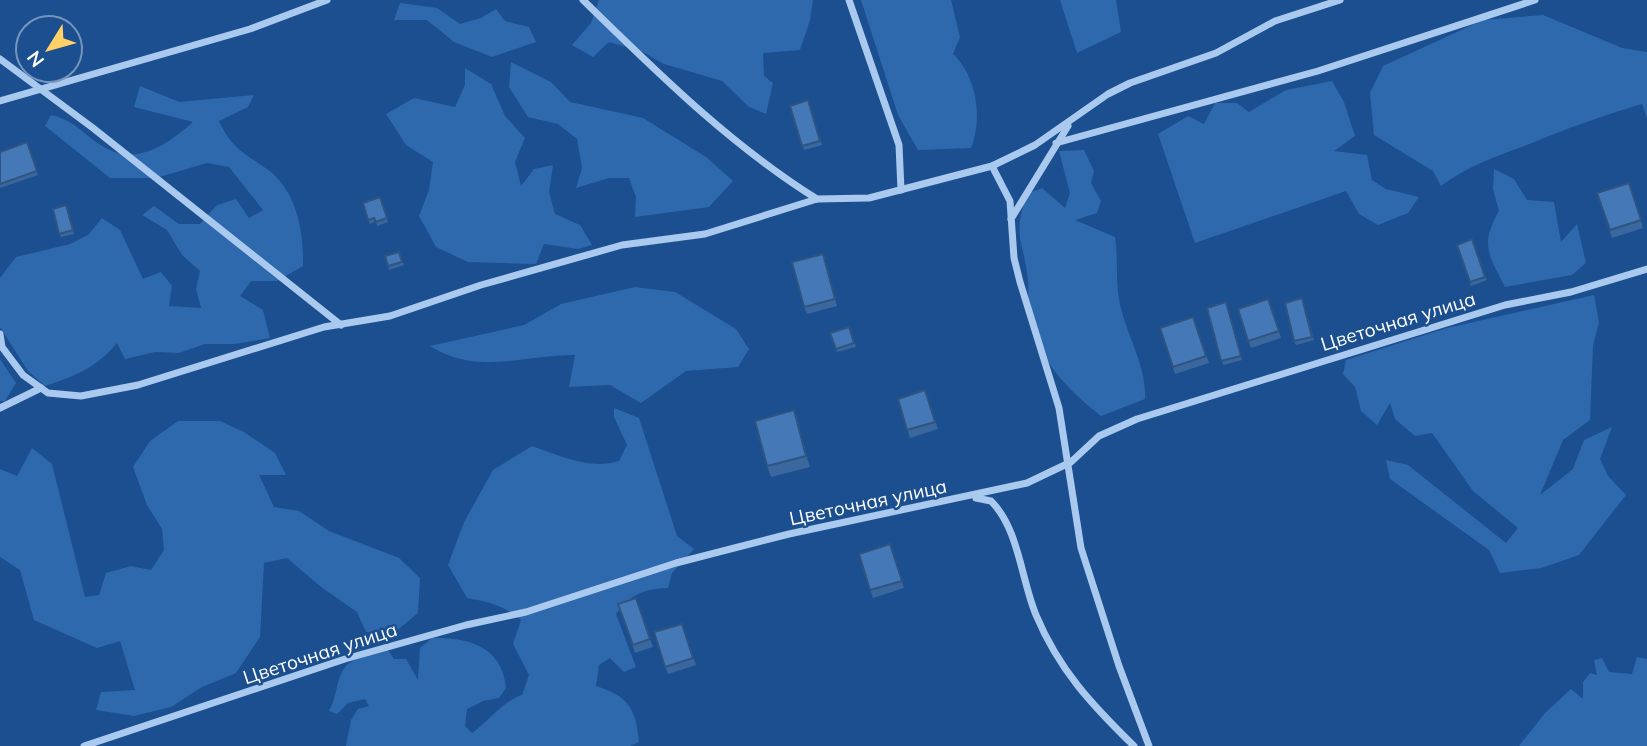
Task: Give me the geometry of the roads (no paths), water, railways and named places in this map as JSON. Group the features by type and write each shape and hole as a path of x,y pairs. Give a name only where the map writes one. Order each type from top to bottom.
{"street":[{"path":"0,101 250,29 327,0"},
{"path":"583,0 716,127 767,168 817,199"},
{"path":"849,0 899,145 901,190"},
{"path":"0,334 2,347 23,375 48,393 81,396 138,385 324,327 390,316 481,285 622,245 705,234 817,199 869,198 992,166 1071,122 1108,94 1130,83 1216,53 1275,21 1340,0"},
{"path":"1056,143 1318,71 1535,0"},
{"path":"0,59 341,325"},
{"path":"1012,219 1071,122"},
{"path":"992,166 1010,201 1014,258 1059,408 1081,548 1119,666 1149,746"},
{"name":"Цветочная улица","path":"84,746 345,659 466,625 526,612 676,563 789,534 969,498 1027,483 1068,464 1099,436 1171,407 1505,305 1571,292 1647,268"},
{"path":"0,408 41,388"},
{"path":"969,498 981,498 997,508 1015,547 1035,613 1050,644 1090,704 1134,746"}]}
